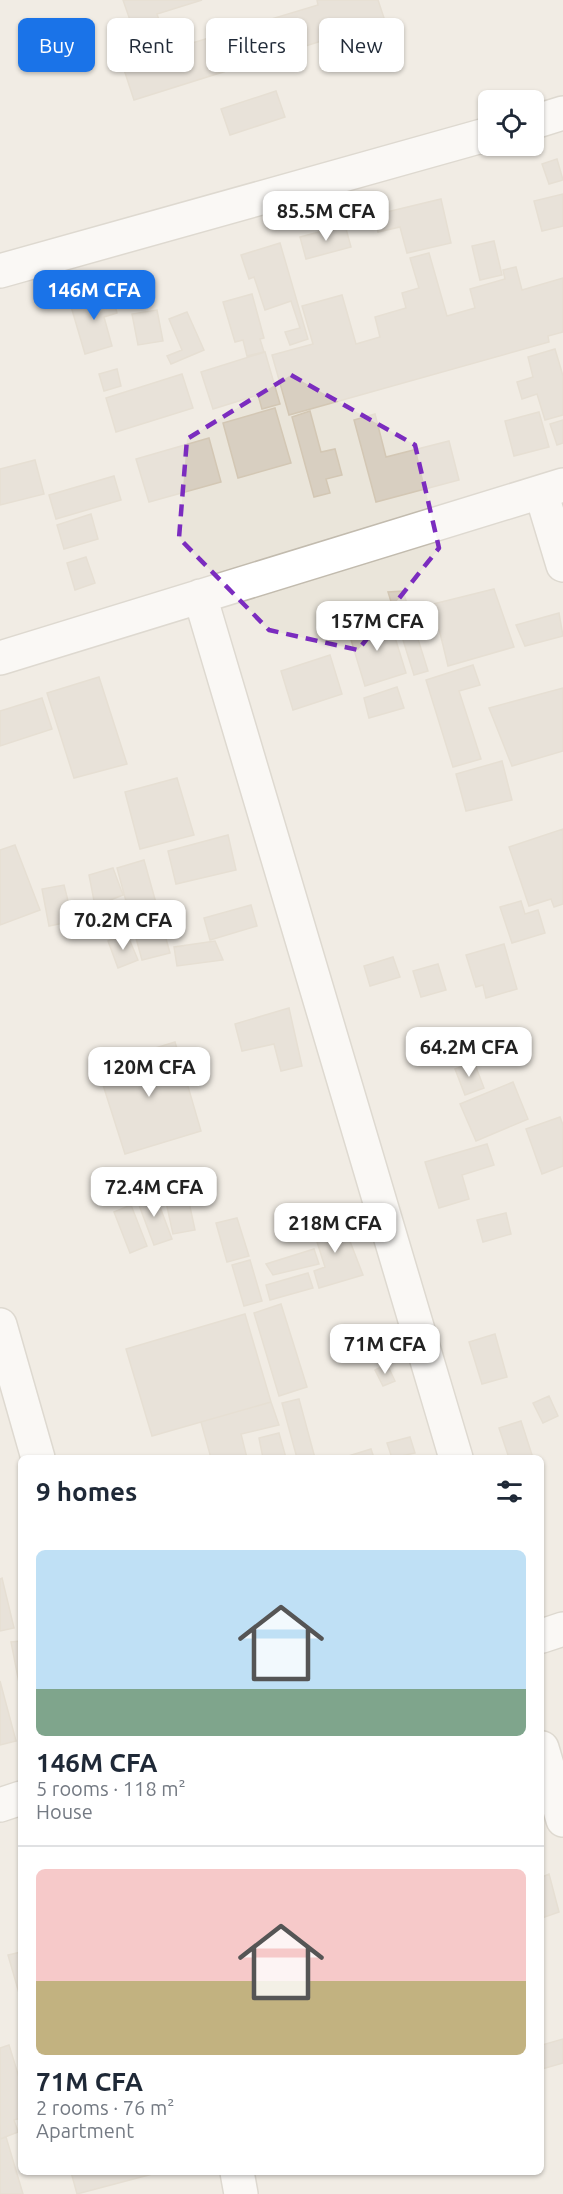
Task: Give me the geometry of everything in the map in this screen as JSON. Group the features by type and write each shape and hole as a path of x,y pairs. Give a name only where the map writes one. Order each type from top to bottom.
{"street":[{"path":"544,119 563,113"},
{"path":"0,271 478,137"},
{"path":"0,658 552,488 563,565"},
{"path":"200,596 455,1455"},
{"path":"0,1325 37,1455"},
{"path":"544,1635 563,1629"},
{"path":"544,1755 563,1820"},
{"path":"0,1804 18,1799"},
{"path":"238,2175 241,2194"}],"highlighted area":[{"path":"291,375 415,445 439,548 358,650 269,630 179,538 187,439"}],"shaded area":[{"path":"0,0 563,0 563,2194 0,2194"}],"building":[{"path":"123,0 202,0 157,14 158,18 129,18"},
{"path":"317,0 378,0 384,18 319,18 319,42 307,46 307,18 275,18 318,5"},
{"path":"206,39 206,72 223,72 134,100 125,72 194,72 194,42"},
{"path":"276,91 285,117 230,135 221,109"},
{"path":"557,159 563,180 549,184 542,164"},
{"path":"563,194 563,226 542,231 534,201"},
{"path":"441,199 451,243 407,253 400,227 378,232 374,215"},
{"path":"345,225 351,247 306,259 300,237"},
{"path":"494,241 502,275 480,280 472,246"},
{"path":"280,243 308,339 290,345 285,332 300,328 291,301 265,310 254,277 249,279 241,255"},
{"path":"429,253 447,316 475,308 470,289 505,279 503,270 516,267 522,290 563,278 563,332 548,336 549,342 289,415 272,355 313,344 302,306 342,295 356,344 380,337 375,317 406,308 402,293 419,288 410,258"},
{"path":"111,291 117,313 104,317 112,346 85,354 70,303"},
{"path":"252,294 264,338 260,339 264,352 247,356 243,340 235,342 223,302"},
{"path":"157,310 163,341 138,345 132,314"},
{"path":"187,312 204,350 171,364 167,356 182,350 169,319"},
{"path":"555,349 563,376 563,415 545,420 537,394 522,399 517,382 533,377 528,357"},
{"path":"265,352 280,404 262,409 258,395 213,409 201,372"},
{"path":"117,369 121,386 104,391 99,374"},
{"path":"182,374 193,408 116,432 106,398"},
{"path":"275,408 291,463 238,478 223,423"},
{"path":"310,411 321,452 335,449 342,475 326,479 330,493 314,497 292,417"},
{"path":"539,412 549,447 514,456 505,421"},
{"path":"375,414 386,457 449,441 459,480 376,502 354,420"},
{"path":"563,420 563,443 557,445 550,424"},
{"path":"209,438 221,482 149,502 136,459"},
{"path":"35,460 44,494 0,505 0,469"},
{"path":"114,476 121,500 56,519 49,495"},
{"path":"91,514 98,539 64,549 57,525"},
{"path":"86,557 95,583 75,590 67,563"},
{"path":"494,589 514,647 448,666 433,604"},
{"path":"403,591 428,671 414,675 388,592"},
{"path":"559,613 563,636 525,646 516,625"},
{"path":"389,618 406,673 365,686 348,630"},
{"path":"330,655 342,694 293,710 281,671"},
{"path":"473,665 480,685 459,691 481,759 453,767 426,680"},
{"path":"99,677 127,764 74,778 47,693"},
{"path":"397,687 404,708 369,718 364,698"},
{"path":"563,688 563,751 512,766 489,708"},
{"path":"42,698 52,729 0,746 0,711"},
{"path":"502,761 512,800 466,811 456,774"},
{"path":"177,778 194,835 140,849 125,792"},
{"path":"563,829 563,904 554,907 551,899 529,906 509,847"},
{"path":"228,835 236,870 176,884 168,851"},
{"path":"15,845 40,910 0,925 0,850"},
{"path":"144,860 170,953 142,960 117,868"},
{"path":"113,868 123,895 95,906 89,875"},
{"path":"64,885 73,921 49,926 42,889"},
{"path":"521,901 525,914 538,910 545,933 512,943 500,907"},
{"path":"251,905 257,926 210,940 204,918"},
{"path":"127,934 138,960 118,968 108,941"},
{"path":"215,941 223,960 177,966 174,947"},
{"path":"504,944 517,989 486,998 483,985 476,987 466,955"},
{"path":"393,957 400,977 370,986 364,966"},
{"path":"438,964 446,990 421,997 413,971"},
{"path":"289,1008 302,1066 281,1071 274,1044 242,1051 235,1024"},
{"path":"175,1042 201,1131 125,1154 97,1066"},
{"path":"474,1062 484,1088 465,1095 455,1069"},
{"path":"513,1082 528,1119 476,1141 460,1104"},
{"path":"560,1117 563,1125 563,1166 542,1174 526,1129"},
{"path":"487,1144 494,1165 462,1175 469,1199 439,1208 425,1162"},
{"path":"184,1179 195,1230 173,1234 162,1184"},
{"path":"154,1191 172,1239 154,1245 136,1197"},
{"path":"131,1205 147,1246 130,1253 114,1212"},
{"path":"506,1213 511,1234 483,1242 477,1220"},
{"path":"237,1218 249,1256 227,1262 216,1223"},
{"path":"341,1218 363,1275 319,1288 314,1271 325,1267 312,1226"},
{"path":"314,1249 319,1264 273,1275 266,1264"},
{"path":"250,1260 262,1301 244,1306 232,1265"},
{"path":"308,1273 313,1288 270,1300 266,1285"},
{"path":"281,1304 307,1387 279,1396 254,1313"},
{"path":"245,1314 271,1402 152,1436 126,1349"},
{"path":"495,1334 507,1377 482,1384 469,1342"},
{"path":"387,1364 395,1381 383,1386 375,1370"},
{"path":"549,1396 558,1416 543,1423 533,1403"},
{"path":"299,1399 314,1455 296,1455 282,1403"},
{"path":"271,1402 279,1425 241,1434 246,1455 210,1455 201,1422"},
{"path":"521,1421 532,1455 508,1455 499,1428"},
{"path":"279,1433 285,1455 262,1455 259,1438"},
{"path":"410,1437 415,1453 391,1455 387,1443"},
{"path":"371,1449 373,1455 352,1455"},
{"path":"2,1578 14,1628 0,1631 0,1579"},
{"path":"18,1641 18,1678 11,1642"},
{"path":"0,1681 16,1741 0,1745"},
{"path":"549,1874 559,1912 544,1917 544,1876"},
{"path":"18,1953 18,1990 8,1955"},
{"path":"563,2039 563,2063 544,2068 544,2044"},
{"path":"9,2045 18,2074 18,2119 14,2120 18,2132 0,2139 0,2048"},
{"path":"6,2137 23,2194 0,2194 0,2139"},
{"path":"72,2175 148,2175 77,2194"}]}
